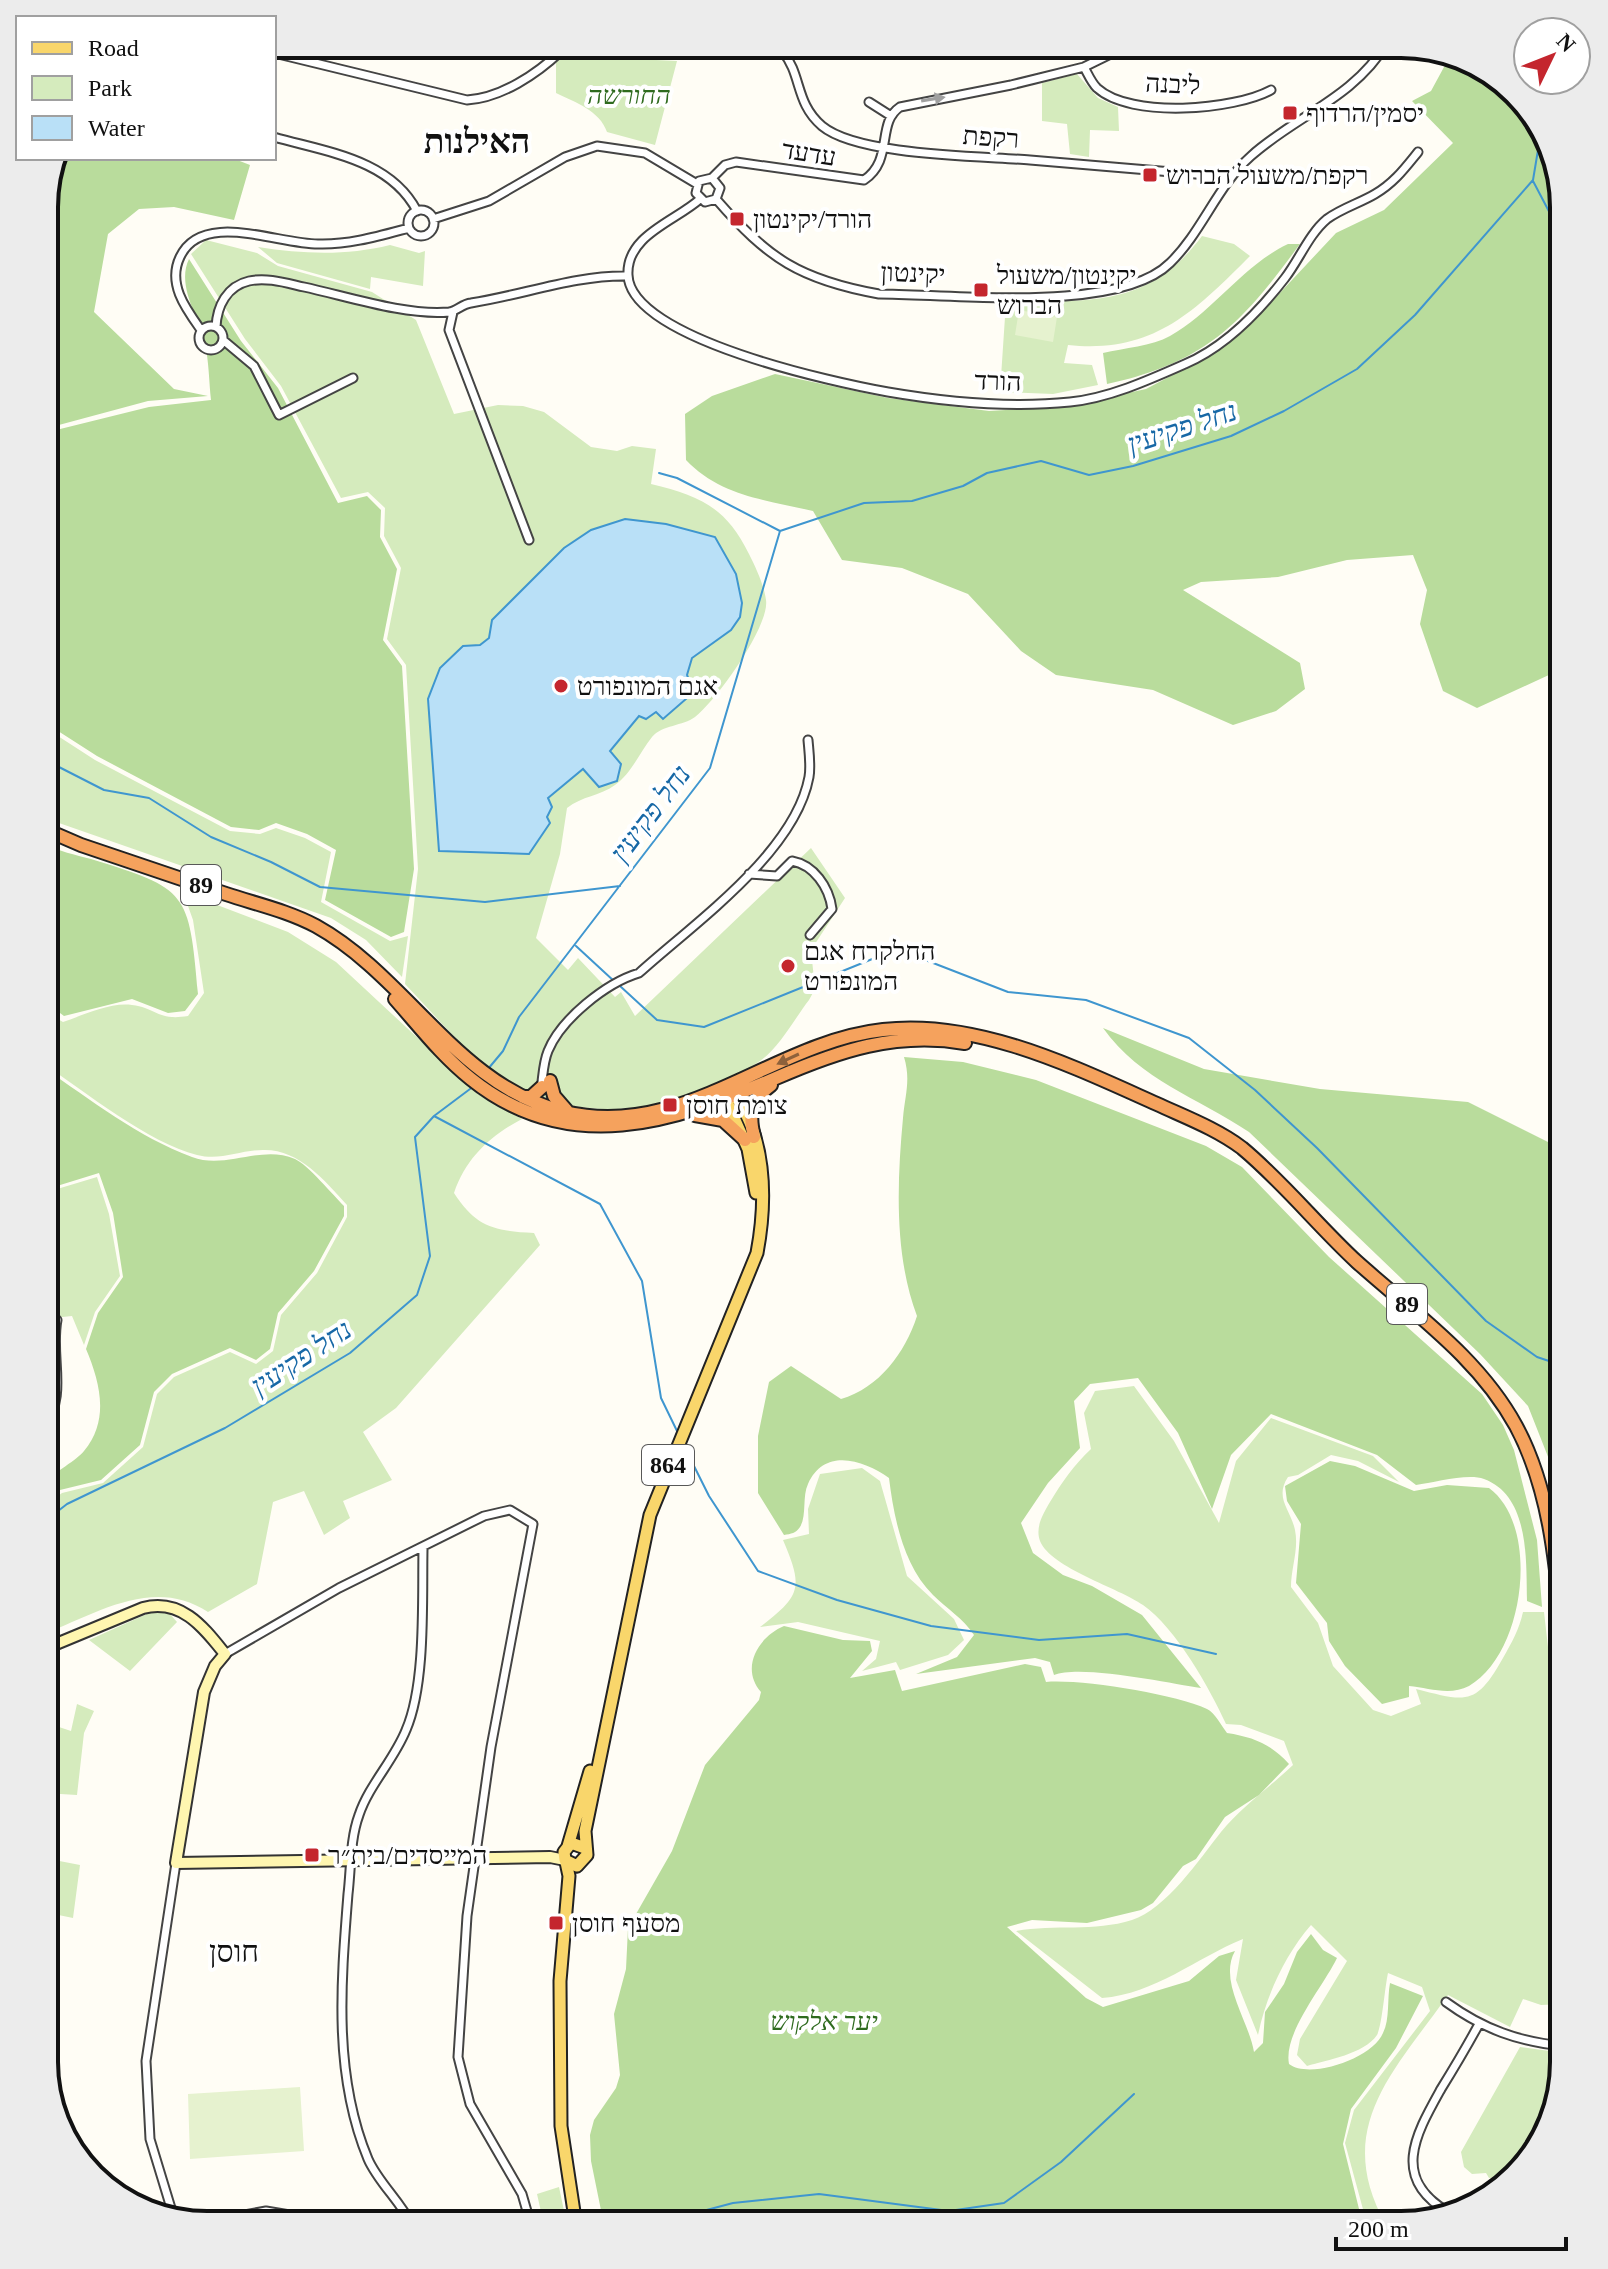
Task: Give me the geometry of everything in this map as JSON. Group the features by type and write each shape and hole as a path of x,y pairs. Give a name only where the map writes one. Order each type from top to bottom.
{"highway":[{"name":"89","path":"58,835 316,926 385,978 477,1068 563,1121 613,1126 679,1116 855,1047 886,1040 928,1039 998,1049 1091,1075"},
{"name":"89","path":"353,952 472,1080 516,1106 570,1114 624,1117 648,1114 730,1094 820,1044 898,1029 977,1037 1091,1075 1218,1133 1242,1149 1358,1262 1446,1339 1484,1380 1516,1425 1538,1479 1550,1538"},
{"path":"750,1139 754,1101 783,1075"},
{"path":"523,1097 531,1097 546,1084 570,1114"},
{"path":"679,1116 713,1116 750,1139"}],"main road":[{"name":"864","path":"585,1848 585,1831 650,1515 757,1253 763,1201 750,1139 730,1094"},
{"name":"864","path":"574,2211 561,2126 560,1981 569,1883 566,1854 596,1750 633,1552 646,1509 747,1264 756,1202 750,1139"},
{"path":"580,2211 568,2142 566,1995 575,1884 586,1859 585,1848 575,1843 566,1854 581,1865"}],"street":[{"path":"295,58 467,100 483,98 512,85 543,58"},
{"name":"רקפת","path":"786,58 792,65 799,94 820,124 841,138 885,146 1231,177"},
{"path":"792,65 795,58"},
{"path":"885,146 891,116 909,103 1011,85 1084,67 1102,58"},
{"name":"יקינטון","path":"716,199 762,246 788,267 843,288 879,294 1098,295 1138,284 1169,265 1231,177 1272,139 1339,95 1373,58"},
{"name":"ליבנה","path":"1084,67 1097,88 1123,101 1216,107 1251,101 1271,90"},
{"path":"869,102 891,116"},
{"path":"276,138 380,171 400,185 417,211"},
{"path":"433,219 477,205 519,186 565,157 597,146 645,153 697,184 700,199"},
{"name":"עדעד","path":"712,178 725,165 736,162 864,180 880,165 885,146"},
{"name":"הורד","path":"627,276 631,290 653,313 691,335 780,369 890,392 992,403 1070,402 1108,394 1148,379 1187,363 1225,342 1284,279 1325,220 1392,183 1418,152"},
{"path":"697,184 712,178 720,188 716,199 708,202 700,199"},
{"path":"353,378 279,415 254,366 223,340 216,327 225,297 236,287 252,281 274,281 400,307 453,312 466,304 514,296 589,277 627,276 633,253 644,240 700,199"},
{"path":"417,211 427,212 433,219 432,229 424,235 414,234 409,228 409,217 417,211"},
{"path":"223,340 216,349 207,349 199,341 201,330 182,300 175,281 178,261 197,238 232,231 289,242 330,244 360,241 409,228"},
{"path":"453,312 449,330 529,540"},
{"path":"201,330 216,327"},
{"path":"542,1109 547,1052 572,1018 621,978 639,973 749,874 798,808 809,776 808,740"},
{"path":"749,874 777,876 792,861 804,863 830,896 832,909 810,935"},
{"path":"170,2206 150,2139 146,2061 204,1692 215,1666 225,1654 339,1588 499,1510 510,1510 533,1524 491,1747 475,1858 460,1996 460,2076 470,2104 522,2194 527,2211"},
{"path":"403,2211 369,2161 341,2054 344,1946 351,1860 359,1815 406,1731 413,1709 422,1628 423,1549"},
{"path":"58,1643 143,1608 160,1605 192,1616 225,1654"},
{"path":"176,1863 550,1857 566,1854"},
{"path":"1446,2002 1479,2024 1523,2041 1550,2044"},
{"path":"1440,2206 1424,2192 1414,2171 1412,2151 1418,2129 1479,2024"}],"green space":[{"name":"החורשה","path":"554,58 677,61 655,145 607,132 593,113 556,93"},
{"path":"1445,65 1458,69 1492,89 1519,116 1539,150 1545,169 1550,207 1550,674 1477,708 1443,691 1420,624 1427,590 1413,555 1347,560 1278,577 1201,582 1183,590 1300,663 1305,689 1276,711 1233,725 1153,690 1056,675 1021,651 968,594 902,568 842,560 813,511 761,500 729,489 699,472 686,460 685,414 712,396 775,374 888,398 989,411 1068,406 1146,389 1216,352 1262,312 1336,233 1384,210 1453,143 1412,101 1431,91"},
{"path":"1077,74 1098,98 1118,107 1119,131 1090,130 1089,157 1070,154 1067,124 1042,121 1042,83"},
{"path":"66,160 237,160 250,165 234,220 174,207 139,209 108,234 94,312 174,389 208,396 148,401 58,425 58,197"},
{"path":"1202,236 1234,244 1250,256 1190,311 1148,336 1098,346 1068,345 1064,363 1092,365 1098,385 1053,394 1000,392 1006,302 1115,296 1160,277 1181,260"},
{"path":"206,240 257,253 278,266 372,292 416,320 454,414 498,405 523,406 544,412 591,447 617,451 632,446 656,449 651,484 684,493 710,506 721,514 740,538 759,577 766,600 760,627 728,680 695,717 656,733 621,780 609,789 567,808 560,854 536,938 568,970 578,958 615,997 621,992 635,1016 811,848 845,898 811,950 815,989 780,1041 760,1061 695,1094 661,1104 626,1109 590,1108 556,1102 522,1089 491,1070 405,984 418,869 406,665 387,639 401,568 384,536 385,508 368,492 341,498 281,386 245,339 191,254"},
{"path":"1288,244 1300,244 1259,296 1219,335 1171,364 1107,384 1103,353 1170,336 1201,314 1256,264"},
{"path":"390,245 419,253 425,251 423,286 371,277 370,289 277,263 258,247 324,253"},
{"path":"189,259 241,341 278,388 338,503 367,496 381,510 380,537 397,569 383,640 402,666 414,869 404,932 391,937 325,900 336,850 307,834 276,823 259,830 231,827 97,756 58,731 58,430 149,407 211,400 205,344 187,291"},
{"path":"1019,310 1057,317 1053,342 1015,335"},
{"path":"58,736 95,760 230,831 260,834 276,828 305,838 331,852 321,902 390,941 408,936 402,977 366,940 331,918 59,823"},
{"path":"58,850 147,878 178,899 191,934 198,994 185,1011 168,1013 132,999 64,1016 58,1012"},
{"path":"183,892 288,932 336,962 478,1094 522,1119 480,1149 465,1169 454,1193 478,1220 508,1231 534,1233 540,1245 396,1408 363,1432 392,1480 343,1501 350,1518 324,1535 304,1491 273,1502 257,1584 208,1612 188,1602 167,1597 146,1598 105,1608 58,1628 58,1496 103,1483 143,1447 157,1394 174,1377 230,1352 256,1364 273,1351 281,1315 317,1273 347,1217 347,1205 299,1160 276,1151 206,1157 178,1149 118,1116 58,1074 58,1019 63,1022 115,1005 140,1007 163,1016 188,1016 204,993 193,920"},
{"path":"1103,1028 1204,1069 1320,1089 1468,1102 1550,1143 1550,1462 1528,1406 1480,1354 1249,1132 1152,1075 1118,1046"},
{"path":"904,1057 963,1062 1036,1080 1206,1146 1242,1167 1329,1257 1482,1394 1503,1425 1514,1450 1537,1540 1542,1607 1527,1601 1522,1531 1518,1515 1499,1487 1477,1477 1416,1485 1377,1455 1271,1414 1231,1455 1212,1509 1178,1433 1138,1378 1090,1384 1074,1401 1080,1448 1048,1483 1021,1523 1033,1553 1063,1575 1092,1586 1142,1615 1201,1688 1104,1673 1066,1672 1054,1675 1050,1662 1035,1658 916,1674 957,1657 974,1635 933,1595 914,1570 897,1525 889,1478 857,1462 835,1461 824,1465 808,1484 800,1527 784,1535 758,1493 758,1436 769,1382 791,1366 841,1399 855,1394 879,1378 898,1356 917,1316 904,1268 899,1218 899,1168 907,1080"},
{"path":"58,1078 134,1128 192,1157 218,1161 269,1154 295,1159 344,1206 344,1216 314,1271 278,1313 270,1349 256,1360 230,1348 172,1374 154,1392 140,1445 101,1480 58,1492 58,1472 81,1455 97,1427 100,1401 86,1349 98,1313 123,1277 113,1213 99,1173 58,1186"},
{"path":"97,1177 109,1214 120,1276 95,1312 84,1345 72,1316 58,1317 58,1189"},
{"path":"1134,1386 1174,1441 1219,1523 1236,1461 1271,1418 1373,1456 1399,1482 1358,1461 1331,1455 1298,1475 1288,1477 1283,1491 1296,1537 1291,1587 1318,1623 1333,1666 1373,1710 1391,1716 1421,1704 1416,1689 1459,1698 1477,1692 1494,1674 1523,1612 1544,1612 1550,1664 1550,2005 1523,1999 1510,2027 1448,1995 1390,2076 1367,2130 1365,2159 1371,2190 1380,2211 1363,2211 1345,2143 1354,2110 1430,2011 1422,1987 1388,1973 1380,2023 1377,2035 1371,2042 1354,2052 1307,2066 1297,2055 1300,2039 1347,1961 1311,1925 1278,1977 1258,2035 1236,1980 1243,1939 1158,1983 1102,1998 1016,1931 1103,1926 1145,1914 1181,1882 1237,1814 1293,1765 1284,1741 1241,1725 1226,1724 1191,1660 1155,1615 1132,1598 1057,1560 1040,1541 1039,1526 1045,1511 1069,1474 1091,1449 1084,1413 1095,1391"},
{"path":"1330,1461 1355,1466 1414,1491 1447,1485 1489,1488 1505,1506 1516,1530 1520,1559 1520,1589 1514,1619 1503,1647 1488,1670 1469,1686 1447,1691 1409,1686 1409,1697 1382,1704 1345,1666 1329,1641 1327,1623 1296,1583 1301,1524 1287,1501 1285,1486"},
{"path":"862,1468 880,1481 907,1576 954,1619 964,1640 948,1655 900,1670 896,1662 862,1671 876,1659 880,1641 798,1622 760,1627 784,1607 795,1589 794,1569 783,1540 809,1534 808,1509 820,1474"},
{"path":"149,1613 169,1613 177,1622 130,1671 89,1640"},
{"name":"יער אלקוש","path":"784,1626 843,1640 870,1641 872,1651 850,1678 895,1670 902,1691 1025,1664 1041,1667 1046,1682 1104,1685 1192,1703 1210,1711 1227,1733 1261,1742 1282,1757 1289,1764 1259,1795 1225,1817 1196,1859 1183,1866 1153,1903 1141,1910 1087,1923 1032,1920 1007,1927 1086,1998 1103,2007 1189,1981 1219,1956 1235,1951 1230,1975 1232,1988 1254,2052 1263,2043 1265,2012 1284,1984 1297,1952 1311,1934 1323,1950 1337,1958 1292,2038 1289,2064 1299,2068 1325,2068 1340,2064 1367,2051 1377,2042 1387,2021 1390,1983 1423,1996 1396,2048 1351,2109 1343,2144 1360,2211 601,2211 591,2161 590,2135 594,2120 616,2088 620,2075 614,2014 626,1969 628,1928 672,1851 705,1765 759,1700 761,1692 755,1683 752,1663 760,1645"},
{"path":"77,1704 94,1711 84,1733 77,1795 58,1794 58,1727 71,1731"},
{"path":"58,1861 80,1865 73,1918 58,1915"},
{"path":"1520,2047 1550,2051 1545,2100 1539,2119 1519,2153 1495,2177 1489,2178 1486,2173 1472,2174 1464,2167 1461,2152"},
{"path":"300,2087 304,2151 190,2159 188,2094"},
{"path":"559,2187 564,2211 541,2211 537,2194"}],"water":[{"name":"אגם המונפורט","path":"625,519 666,524 715,537 736,574 742,603 740,617 731,630 692,658 687,675 694,692 663,719 656,712 646,719 639,716 610,751 621,764 617,781 599,787 583,769 548,798 552,807 547,817 550,823 529,854 439,851 428,699 440,668 463,646 480,645 489,638 492,620 564,548 591,530"}],"waterway":[{"name":"נחל פקיעין","path":"488,1069 503,1051 519,1017 710,768 780,531 864,503 912,501 963,486 987,473 1041,461 1089,475 1133,466 1231,436 1284,411 1357,369 1415,315 1533,180 1538,149"},
{"path":"1533,181 1550,213"},
{"path":"659,473 677,478 780,531"},
{"path":"58,767 104,790 149,798 211,837 320,887 485,902 620,886"},
{"path":"576,946 615,982"},
{"path":"620,986 657,1020 704,1027 897,949 1008,992 1086,1000 1189,1038 1255,1090 1317,1148 1486,1321 1537,1357 1550,1361"},
{"name":"נחל פקיעין","path":"58,1511 225,1428 350,1353 417,1295 430,1256 415,1137 434,1116 474,1086"},
{"path":"434,1116 600,1204 642,1281 661,1398 678,1433"},
{"path":"684,1446 709,1496 758,1571 837,1600 931,1626 1039,1640 1127,1634 1216,1654"},
{"path":"949,2211 1004,2203 1061,2162 1134,2094"},
{"path":"703,2211 733,2203 819,2194 949,2211"}],"place":[{"name":"יסמין/הרדוף","path":"1290,113"},
{"name":"רקפת/משעול הברוש","path":"1150,175"},
{"name":"הורד/יקינטון","path":"737,219"},
{"name":"יקינטון/משעול הברוש","path":"981,290"},
{"name":"אגם המונפורט","path":"561,686"},
{"name":"החלקרח אגם המונפורט","path":"788,966"},
{"name":"צומת חוסן","path":"670,1105"},
{"name":"המייסדים/בית״ר","path":"312,1855"},
{"name":"מסעף חוסן","path":"556,1923"}],"district":[{"name":"האילנות","path":"477,141"},
{"name":"חוסן","path":"234,1952"}]}
